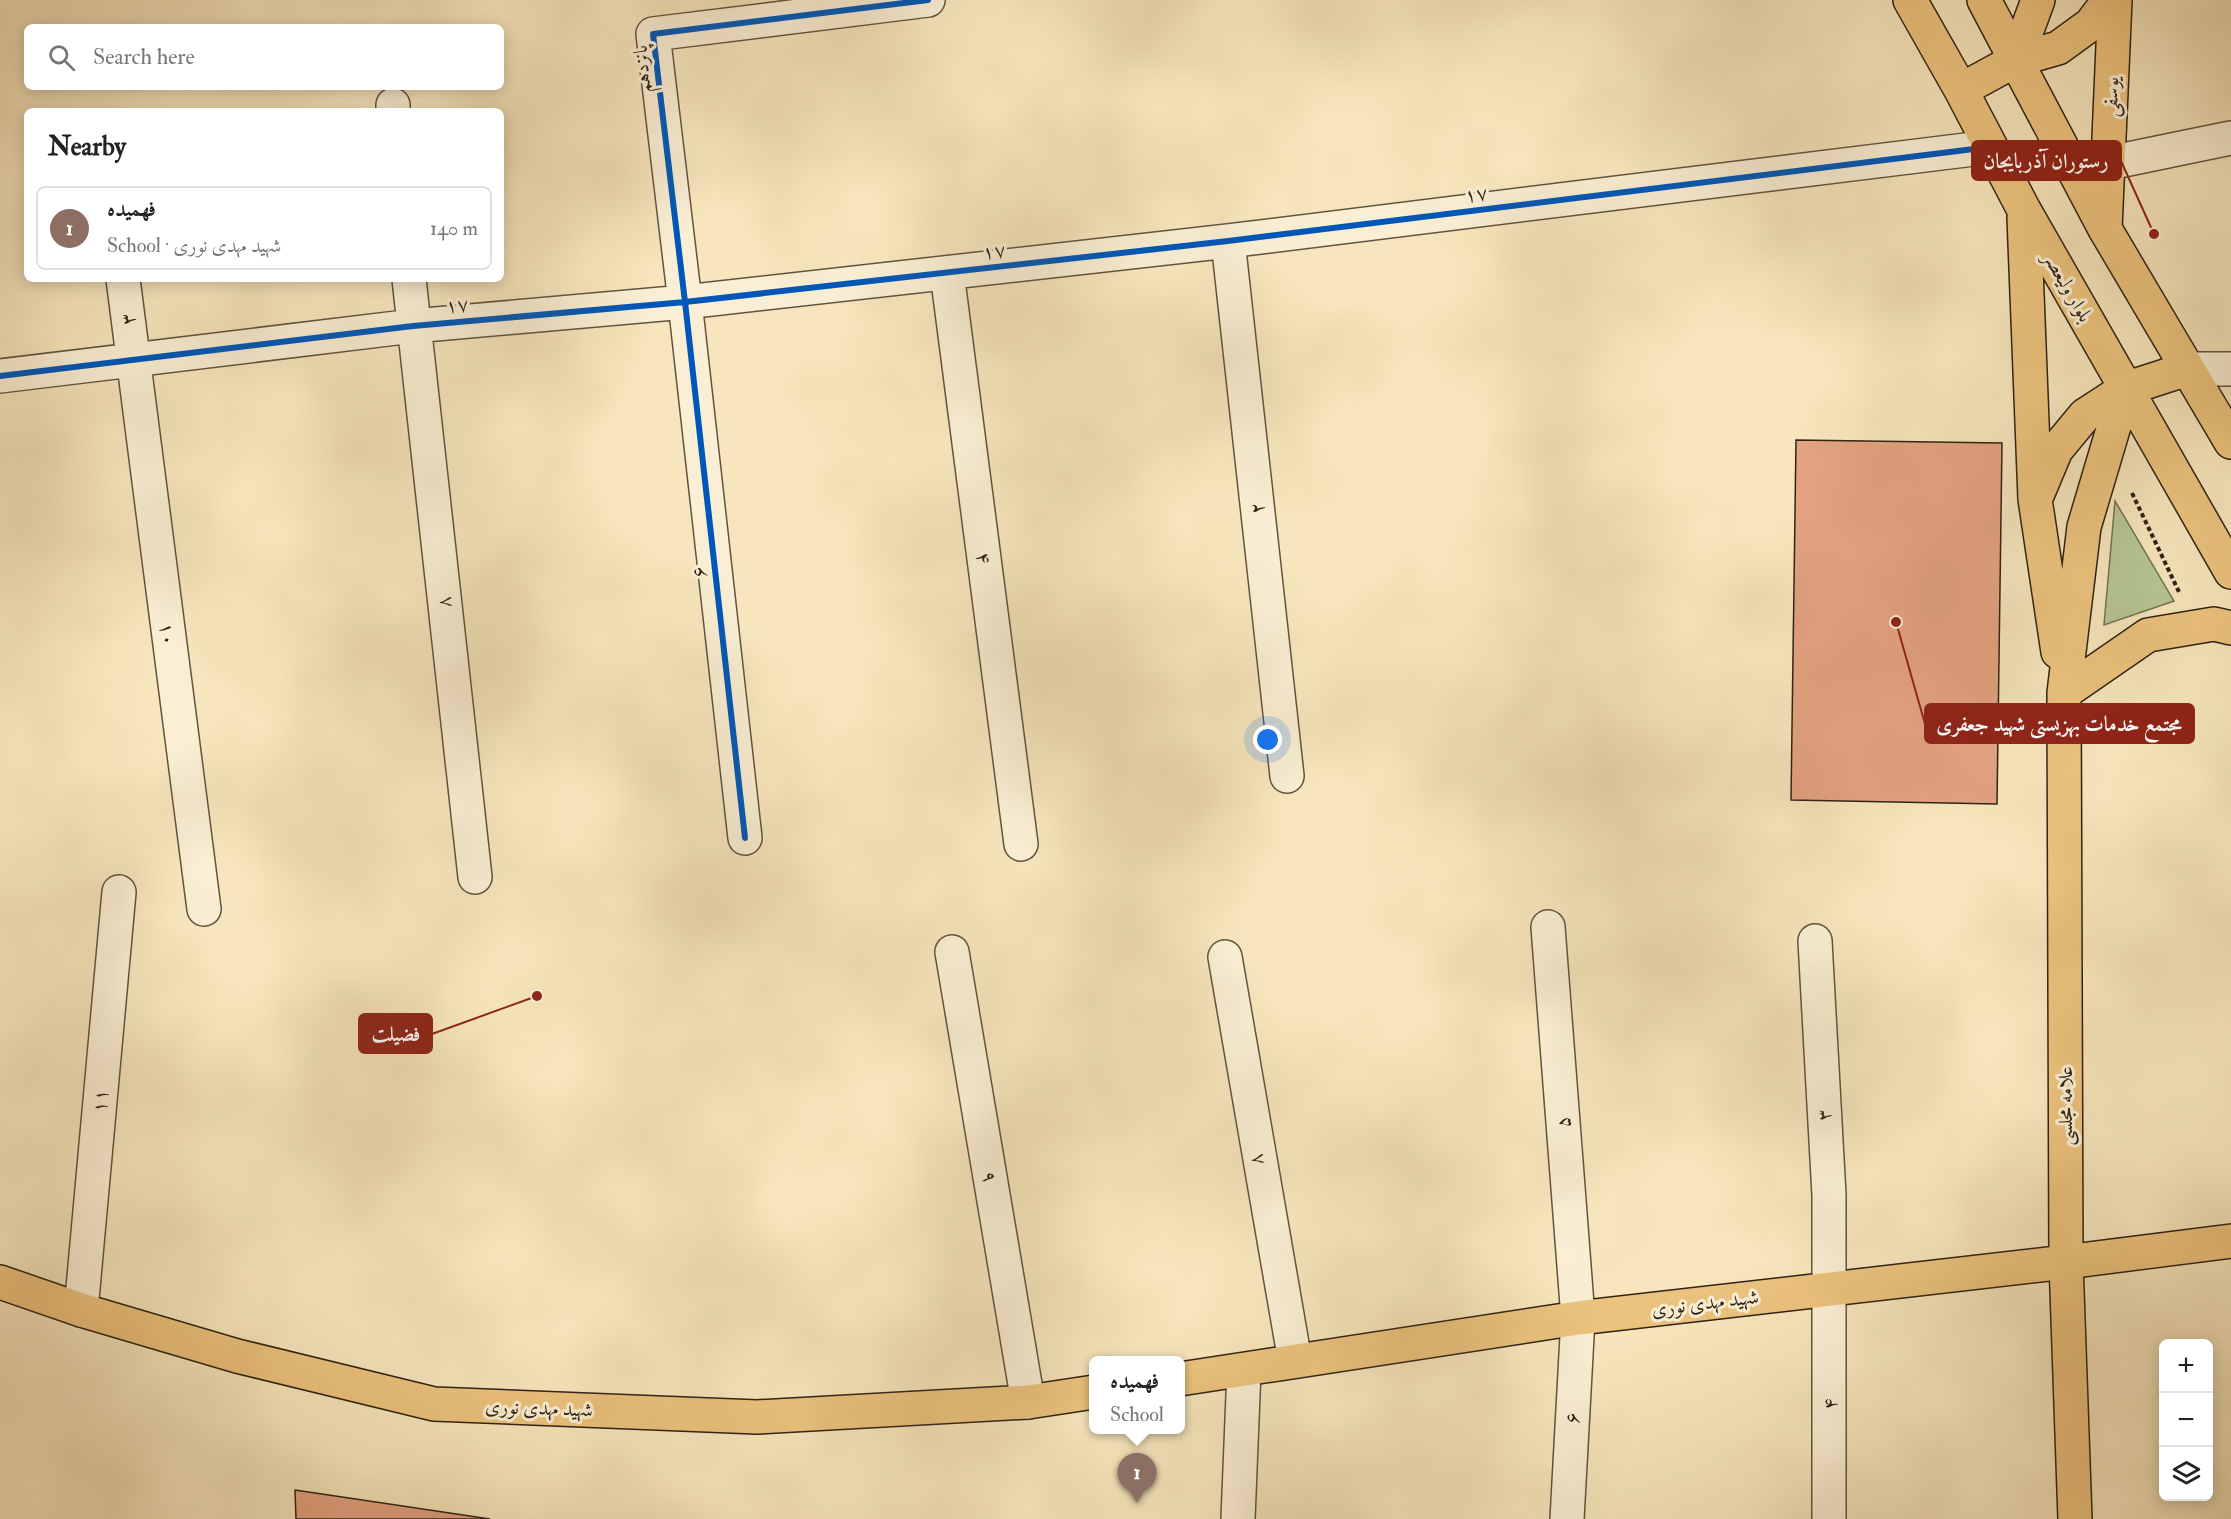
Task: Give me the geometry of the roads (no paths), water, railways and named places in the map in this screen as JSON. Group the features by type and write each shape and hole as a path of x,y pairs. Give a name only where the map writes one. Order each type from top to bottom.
{"main road":[{"name":"بلوار ولیعصر","path":"1910,0 1961,90 2024,210 2231,572"},
{"path":"1983,0 2104,229 2231,442"},
{"path":"2016,60 2038,0"},
{"path":"1961,90 2016,60 2058,48 2091,24 2109,0"},
{"name":"یوسفی","path":"2104,229 2109,163 2115,0"},
{"path":"2024,210 2035,499 2064,693"},
{"path":"2035,499 2056,450 2085,415 2125,388 2187,369"},
{"path":"2064,693 2084,527 2125,388"},
{"path":"2064,693 2148,635 2214,624 2231,628"},
{"name":"علامه مجلسی","path":"2064,693 2066,1262 2075,1519"},
{"name":"شهید مهدی نوری","path":"1185,1378 1578,1318 2231,1241"},
{"name":"شهید مهدی نوری","path":"0,1282 81,1310 237,1356 434,1404 757,1417 1028,1402 1089,1393"}],"street":[{"name":"پانزدهم","path":"685,302 653,34 928,0"},
{"path":"2109,163 2231,138"},
{"name":"۱۷","path":"0,376 413,326 685,302 1228,241 1990,147"},
{"name":"۲","path":"1228,241 1287,776"},
{"name":"۴","path":"948,273 1021,844"},
{"name":"۳","path":"123,282 132,359"},
{"name":"۸","path":"409,282 475,877"},
{"name":"۶","path":"685,302 744,838"},
{"name":"۱۰","path":"132,359 204,909"},
{"path":"2187,369 2231,369"},
{"name":"۱۱","path":"81,1310 120,892"},
{"name":"۵","path":"1548,927 1578,1318"},
{"name":"۳","path":"1815,941 1829,1195 1830,1288"},
{"name":"۹","path":"952,952 1028,1402"},
{"name":"۷","path":"1225,957 1295,1361"},
{"name":"۴","path":"1829,1519 1830,1288"},
{"name":"۶","path":"1567,1519 1578,1318"},
{"path":"1238,1519 1244,1370"}],"place":[{"name":"رستوران آذربایجان","path":"2154,234"},
{"name":"مجتمع خدمات بهزیستی شهید جعفری","path":"1896,622"},
{"name":"فضیلت","path":"537,996"},
{"name":"فهمیده","path":"1137,1503"}]}
